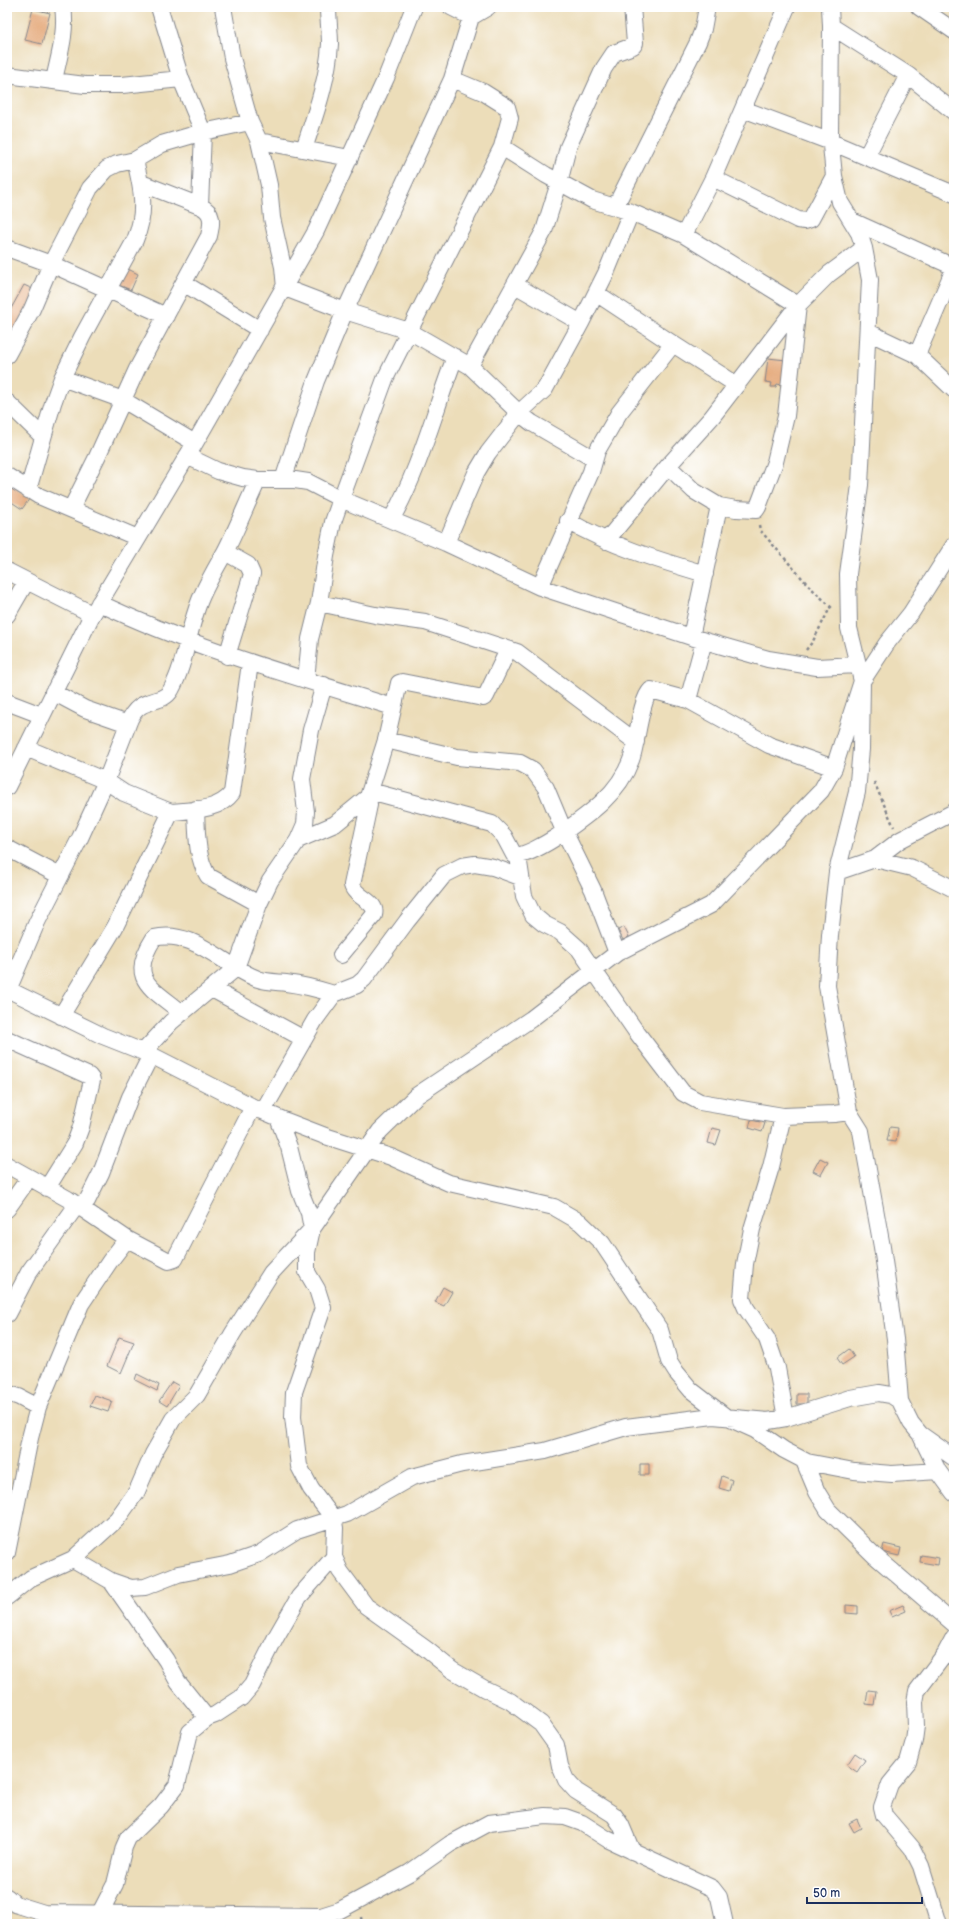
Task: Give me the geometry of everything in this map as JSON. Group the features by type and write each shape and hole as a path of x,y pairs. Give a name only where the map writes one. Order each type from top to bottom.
{"street":[{"path":"54,80 64,34 65,20 63,7"},
{"path":"159,7 181,79 203,132 200,206"},
{"path":"223,7 232,58 250,122 259,141 269,185 272,218 283,267 285,288"},
{"path":"304,149 326,74 330,44 328,7"},
{"path":"7,787 41,715 99,603 191,450 316,232 386,78 414,7"},
{"path":"451,7 471,17"},
{"path":"283,480 316,381 345,311 452,79 471,17 488,7"},
{"path":"470,366 544,231 560,183 568,147 604,68 614,53 633,46 635,43 632,7"},
{"path":"615,207 698,42 703,29 706,7"},
{"path":"684,235 713,178 787,7"},
{"path":"919,7 954,31"},
{"path":"829,13 954,112"},
{"path":"829,13 831,142 834,176 840,202 859,233 864,248 870,280 860,485 848,574 849,628 862,681 861,749 857,792 837,872 830,935 827,986 849,1112 861,1131 866,1156 883,1254 895,1339 900,1401 911,1423 920,1434 938,1471 954,1493"},
{"path":"7,75 85,85 122,85 181,79"},
{"path":"866,156 908,75"},
{"path":"306,680 310,639 319,603 326,556 333,522 341,499 385,379 502,147 510,118 506,107 483,92 452,79"},
{"path":"743,109 866,156 954,194"},
{"path":"7,355 32,309 51,264 90,188 107,169 117,164 135,160 162,144 203,132 250,122"},
{"path":"259,141 350,158"},
{"path":"502,147 560,183 592,200 631,212 684,235 798,306"},
{"path":"28,490 62,378 94,314 109,290 141,225 143,210 141,183 135,160"},
{"path":"713,178 798,220 805,221 811,219 834,176"},
{"path":"71,510 137,369 206,244 210,231 211,215 207,209 141,183"},
{"path":"446,543 476,473 488,453 519,413 545,389 596,293 631,212"},
{"path":"852,221 954,268 917,355"},
{"path":"7,248 51,264 166,316"},
{"path":"606,541 668,466 712,417 798,306 829,274 864,248"},
{"path":"184,284 260,330"},
{"path":"515,285 581,323"},
{"path":"285,288 345,311 409,331 470,366 519,413 559,440 594,459"},
{"path":"596,293 737,385"},
{"path":"668,466 694,491 719,506 736,510 757,509 775,462 786,416 798,306"},
{"path":"868,332 917,355 954,390"},
{"path":"540,587 591,472 594,459 619,413 673,344"},
{"path":"391,520 405,496 417,468 441,394 455,357"},
{"path":"62,378 123,400 218,471 243,478 258,480 308,482 341,499 446,543 540,587 697,639 768,659 817,667 858,664"},
{"path":"7,402 43,437"},
{"path":"7,476 28,490 138,538"},
{"path":"258,480 225,552 199,602 170,692 166,696 136,708 131,715 106,781 80,838 37,922 7,990 102,1036 147,1054 278,1118 325,1136 391,1157 449,1183 554,1207 580,1222 602,1244 660,1330 669,1361 676,1372 691,1390 726,1417 756,1430 784,1450 804,1461 854,1471 892,1474 938,1471"},
{"path":"688,700 705,574 719,506"},
{"path":"568,522 606,541 705,574"},
{"path":"7,1597 31,1578 73,1559 117,1519 136,1491 153,1454 173,1419 197,1395 233,1333 271,1273 312,1229 380,1131 416,1096 531,1019 617,953 711,905 821,791 834,768 862,681 887,643 911,613 954,545"},
{"path":"225,552 248,565 252,574 227,656"},
{"path":"7,571 26,582 84,610 91,618"},
{"path":"7,615 26,582"},
{"path":"99,603 142,624 187,642 250,664 393,707"},
{"path":"319,603 375,615 424,622 458,632 522,655 560,686 636,742"},
{"path":"341,955 374,915 375,911 374,906 353,890 352,885 369,805 369,794 386,740 400,682 480,699 485,697 508,650"},
{"path":"26,748 106,781 124,792 170,812 218,805 227,800 232,793 250,664"},
{"path":"7,1314 29,1272 76,1205 87,1201 101,1173 147,1054 182,1013 236,968 259,904 270,881 298,840 305,824 306,818 302,779 304,760 324,685"},
{"path":"518,856 550,841 587,816 614,790 628,767 636,742 638,726 651,690 688,700 769,745 834,768"},
{"path":"53,692 85,709 128,724"},
{"path":"7,702 41,715"},
{"path":"386,740 457,757 520,763 529,766 546,788 564,831 593,890 617,953"},
{"path":"298,840 334,824 369,794"},
{"path":"369,794 492,824 504,836 514,855 518,856"},
{"path":"196,809 199,844 204,869 208,876 259,904"},
{"path":"61,1016 115,927 170,812"},
{"path":"837,872 874,859 900,840 954,812"},
{"path":"7,848 60,876"},
{"path":"518,856 520,878 524,896 533,915 571,940 595,970 635,1030 683,1093 700,1102 783,1116 849,1112"},
{"path":"874,859 912,868 954,888"},
{"path":"7,1165 76,1205 127,1239 169,1261 175,1259 258,1109 324,1006 334,994 357,985 364,979 406,921 444,875 462,866 475,864 493,867 520,878"},
{"path":"182,1013 144,979 141,967 144,956 154,938 166,936 186,940 200,946 236,968 263,980 308,986 334,994"},
{"path":"212,989 304,1039"},
{"path":"7,1039 89,1076 92,1080 81,1127 74,1143 46,1188"},
{"path":"783,1116 771,1167 752,1229 745,1264 742,1299 746,1308 767,1339 777,1368 786,1418"},
{"path":"278,1118 288,1147 300,1191 309,1213 312,1229 307,1252 307,1272 317,1289 323,1308 294,1392 293,1417 299,1466 312,1489 333,1518 335,1528 334,1557 340,1571 366,1606 426,1649 452,1670 485,1689 510,1701 541,1724 556,1745 560,1766 566,1780 576,1792 614,1815 621,1825 632,1851"},
{"path":"7,1209 29,1178"},
{"path":"7,1553 24,1464 38,1407 81,1304 97,1279 127,1239"},
{"path":"7,1393 19,1397 38,1407"},
{"path":"73,1559 111,1581 131,1588 145,1587 178,1574 230,1564 259,1554 297,1530 347,1514 412,1477 462,1464 545,1451 626,1427 713,1416 768,1421 786,1418 850,1398 880,1393 891,1395 900,1401"},
{"path":"920,1434 954,1458"},
{"path":"804,1461 817,1492 828,1510 875,1556 954,1624"},
{"path":"100,1914 115,1884 124,1847 128,1838 171,1794 177,1785 190,1732 207,1718 215,1715 241,1698 252,1685 276,1637 299,1597 334,1557"},
{"path":"111,1581 166,1660 178,1682 207,1718"},
{"path":"939,1924 921,1866 912,1848 884,1815 882,1807 890,1784 908,1762 914,1741 916,1726 915,1702 917,1691 945,1654 954,1637"},
{"path":"7,1897 15,1904 44,1913 321,1916 340,1910 409,1873 450,1844 489,1823 545,1816 565,1817 582,1823 607,1839 712,1888 719,1897 725,1924"}],"path":[{"path":"757,509 760,530 808,585 831,607 849,628"},
{"path":"796,664 813,641 834,601"},
{"path":"872,778 900,840"}],"building":[{"path":"33,9 50,13 42,44 25,40"},
{"path":"124,267 138,274 131,290 116,284"},
{"path":"24,285 37,291 7,347 7,316"},
{"path":"768,358 786,360 782,385 777,384 776,387 771,387 772,383 765,382"},
{"path":"7,482 30,498 22,509 7,499"},
{"path":"624,927 629,937 623,940 618,930"},
{"path":"751,1120 765,1123 762,1132 749,1128"},
{"path":"890,1127 898,1128 896,1142 887,1141"},
{"path":"712,1128 721,1130 716,1145 708,1143"},
{"path":"820,1158 828,1162 821,1175 813,1171"},
{"path":"443,1287 452,1292 444,1306 435,1302"},
{"path":"119,1337 134,1342 121,1373 107,1366"},
{"path":"849,1349 854,1357 842,1365 837,1358"},
{"path":"137,1374 159,1385 157,1391 135,1380"},
{"path":"172,1382 179,1386 167,1406 159,1401"},
{"path":"797,1394 807,1394 807,1404 797,1404"},
{"path":"95,1395 112,1401 108,1412 90,1406"},
{"path":"640,1464 649,1464 649,1475 640,1475"},
{"path":"722,1476 732,1480 729,1491 719,1488"},
{"path":"884,1544 901,1548 899,1556 882,1552"},
{"path":"921,1555 939,1558 938,1565 920,1562"},
{"path":"846,1605 858,1606 858,1614 846,1613"},
{"path":"903,1605 906,1611 892,1617 889,1611"},
{"path":"868,1690 876,1691 874,1705 866,1704"},
{"path":"855,1753 865,1760 857,1772 847,1765"},
{"path":"857,1819 861,1828 854,1832 849,1823"}]}
